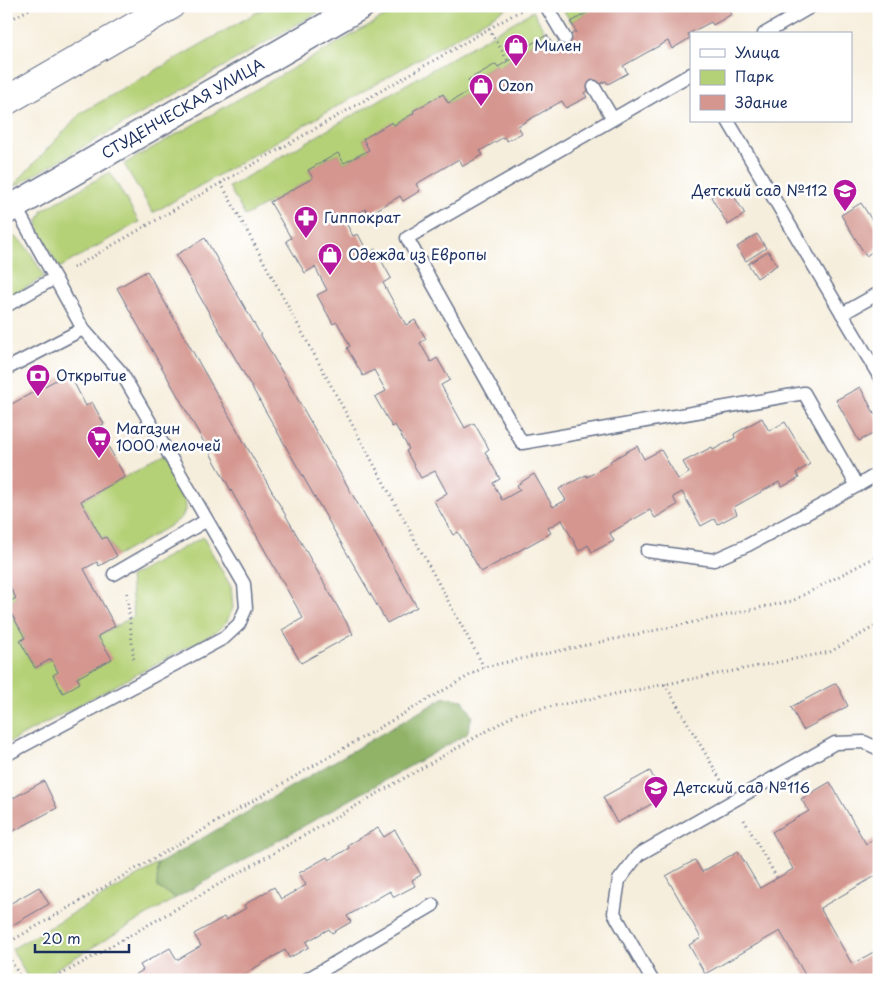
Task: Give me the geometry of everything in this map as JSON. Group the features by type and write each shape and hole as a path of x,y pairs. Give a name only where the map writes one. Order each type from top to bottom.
{"main road":[{"path":"6,100 170,6"}],"street":[{"name":"СТУДЕНЧЕСКАЯ УЛИЦА","path":"11,209 361,6"}],"lane":[{"path":"546,6 565,38"},
{"path":"767,32 812,6"},
{"path":"690,75 407,238 522,443 804,393 857,486"},
{"path":"594,87 613,119"},
{"path":"729,122 879,376"},
{"path":"6,755 224,638 239,624 246,608 244,584 121,372 84,328 11,209"},
{"path":"6,306 55,278"},
{"path":"842,314 879,293"},
{"path":"6,370 84,328"},
{"path":"647,551 714,560 748,545 879,473"},
{"path":"119,571 208,520"},
{"path":"652,980 614,913 619,880 638,855 835,743 864,742 879,749"},
{"path":"306,980 433,905"}],"path":[{"path":"6,22 35,6"},
{"path":"55,278 528,6"},
{"path":"489,29 508,61"},
{"path":"220,183 484,667"},
{"path":"6,944 484,667 792,601 879,555"},
{"path":"119,571 137,685"},
{"path":"52,980 518,713 830,652 879,624"},
{"path":"6,952 22,980"}],"green space":[{"path":"268,6 329,6 10,189 81,113"},
{"path":"403,6 510,6 153,213 124,164"},
{"path":"561,6 598,6 571,22"},
{"path":"533,11 547,35 517,52 518,55 498,67 496,64 468,80 473,89 448,103 443,94 413,111 414,113 394,125 363,139 369,150 344,163 338,153 308,170 313,178 245,216 229,187"},
{"path":"110,172 139,222 59,268 39,232 38,221 43,210"},
{"path":"6,235 19,239 24,244 44,277 6,299"},
{"path":"162,457 185,498 186,508 182,517 117,556 106,537 102,539 81,501"},
{"path":"203,537 231,587 233,608 227,621 216,632 6,744 6,604 25,638 20,641 35,668 51,659 80,683 77,678 111,659 98,636 134,616 130,577"},
{"path":"9,585 16,598 6,603 6,587"},
{"path":"445,697 463,700 472,716 467,734 176,898 157,887 158,864"},
{"path":"158,864 157,887 176,898 37,980 29,980 12,949"}],"building":[{"path":"598,6 602,8 605,6 730,6 727,8 732,14 713,25 711,22 690,32 688,34 690,38 672,49 668,41 646,53 623,66 628,73 608,84 606,81 594,87 584,93 587,97 566,108 562,101 518,126 522,133 507,141 504,137 480,151 483,155 463,166 459,159 416,184 420,191 403,201 400,196 368,215 366,209 345,221 353,236 358,234 368,253 375,249 391,278 383,283 406,325 415,320 426,339 420,343 431,362 437,358 450,380 441,385 465,428 474,423 489,449 485,452 500,479 493,483 502,500 520,490 517,485 534,474 553,507 566,500 559,489 586,475 587,477 637,446 644,459 661,450 678,479 689,473 683,462 712,447 713,450 735,438 734,434 762,418 769,431 785,422 810,464 796,473 799,478 782,487 779,482 734,507 737,514 718,524 714,519 701,526 682,492 673,497 677,505 655,518 650,510 610,533 614,541 592,552 588,545 579,551 562,520 548,528 551,533 481,572 458,532 453,535 434,501 447,493 435,471 421,478 406,451 409,449 395,425 392,427 375,397 386,391 374,370 363,376 347,348 350,346 337,322 333,324 317,295 327,290 315,267 305,273 286,241 291,238 270,202 313,178 308,170 338,153 344,163 369,150 363,139 392,122 394,125 414,113 413,111 443,94 448,103 473,89 468,80 496,64 498,67 518,55 517,52 547,35 553,45 576,32 571,22"},
{"path":"728,186 745,214 728,225 711,197"},
{"path":"861,203 879,231 879,247 866,256 841,215"},
{"path":"757,234 766,248 746,261 737,247"},
{"path":"205,238 417,607 387,623 176,255"},
{"path":"768,251 777,265 757,278 748,264"},
{"path":"147,271 353,634 301,663 282,630 303,618 117,288"},
{"path":"69,373 86,406 92,402 104,424 98,427 125,477 81,501 102,539 106,537 117,556 99,566 97,562 84,569 115,626 98,636 112,659 77,678 80,683 63,693 53,675 58,672 51,659 35,668 20,641 25,638 6,604 16,598 9,585 6,587 6,407"},
{"path":"860,387 879,422 879,431 859,441 836,400"},
{"path":"836,683 848,706 803,730 791,707"},
{"path":"650,771 664,797 617,823 603,797"},
{"path":"44,781 57,808 6,835 6,788 13,798"},
{"path":"830,782 866,844 878,836 879,874 820,908 852,964 879,949 879,980 808,980 780,931 705,974 689,945 701,938 666,876 695,860 702,872 738,851 760,888 793,869 772,832 809,811 801,799"},
{"path":"378,828 384,837 395,830 421,875 412,880 415,886 394,897 390,891 347,916 351,922 332,933 329,929 306,942 309,947 289,958 285,950 241,976 243,980 127,980 143,970 140,965 170,948 177,960 201,946 194,934 224,917 226,920 246,908 244,905 274,887 281,899 306,885 299,873 327,857 329,860 349,848 347,845"},
{"path":"39,887 49,904 11,926 6,919 6,906"}],"place":[{"name":"Милен","path":"516,67"},
{"name":"Ozon","path":"481,107"},
{"name":"Детский сад №112","path":"845,212"},
{"name":"Гиппократ","path":"306,239"},
{"name":"Одежда из Европы","path":"330,276"},
{"name":"Открытие","path":"38,397"},
{"name":"Магазин 1000 мелочей","path":"99,459"},
{"name":"Детский сад №116","path":"656,809"}]}
